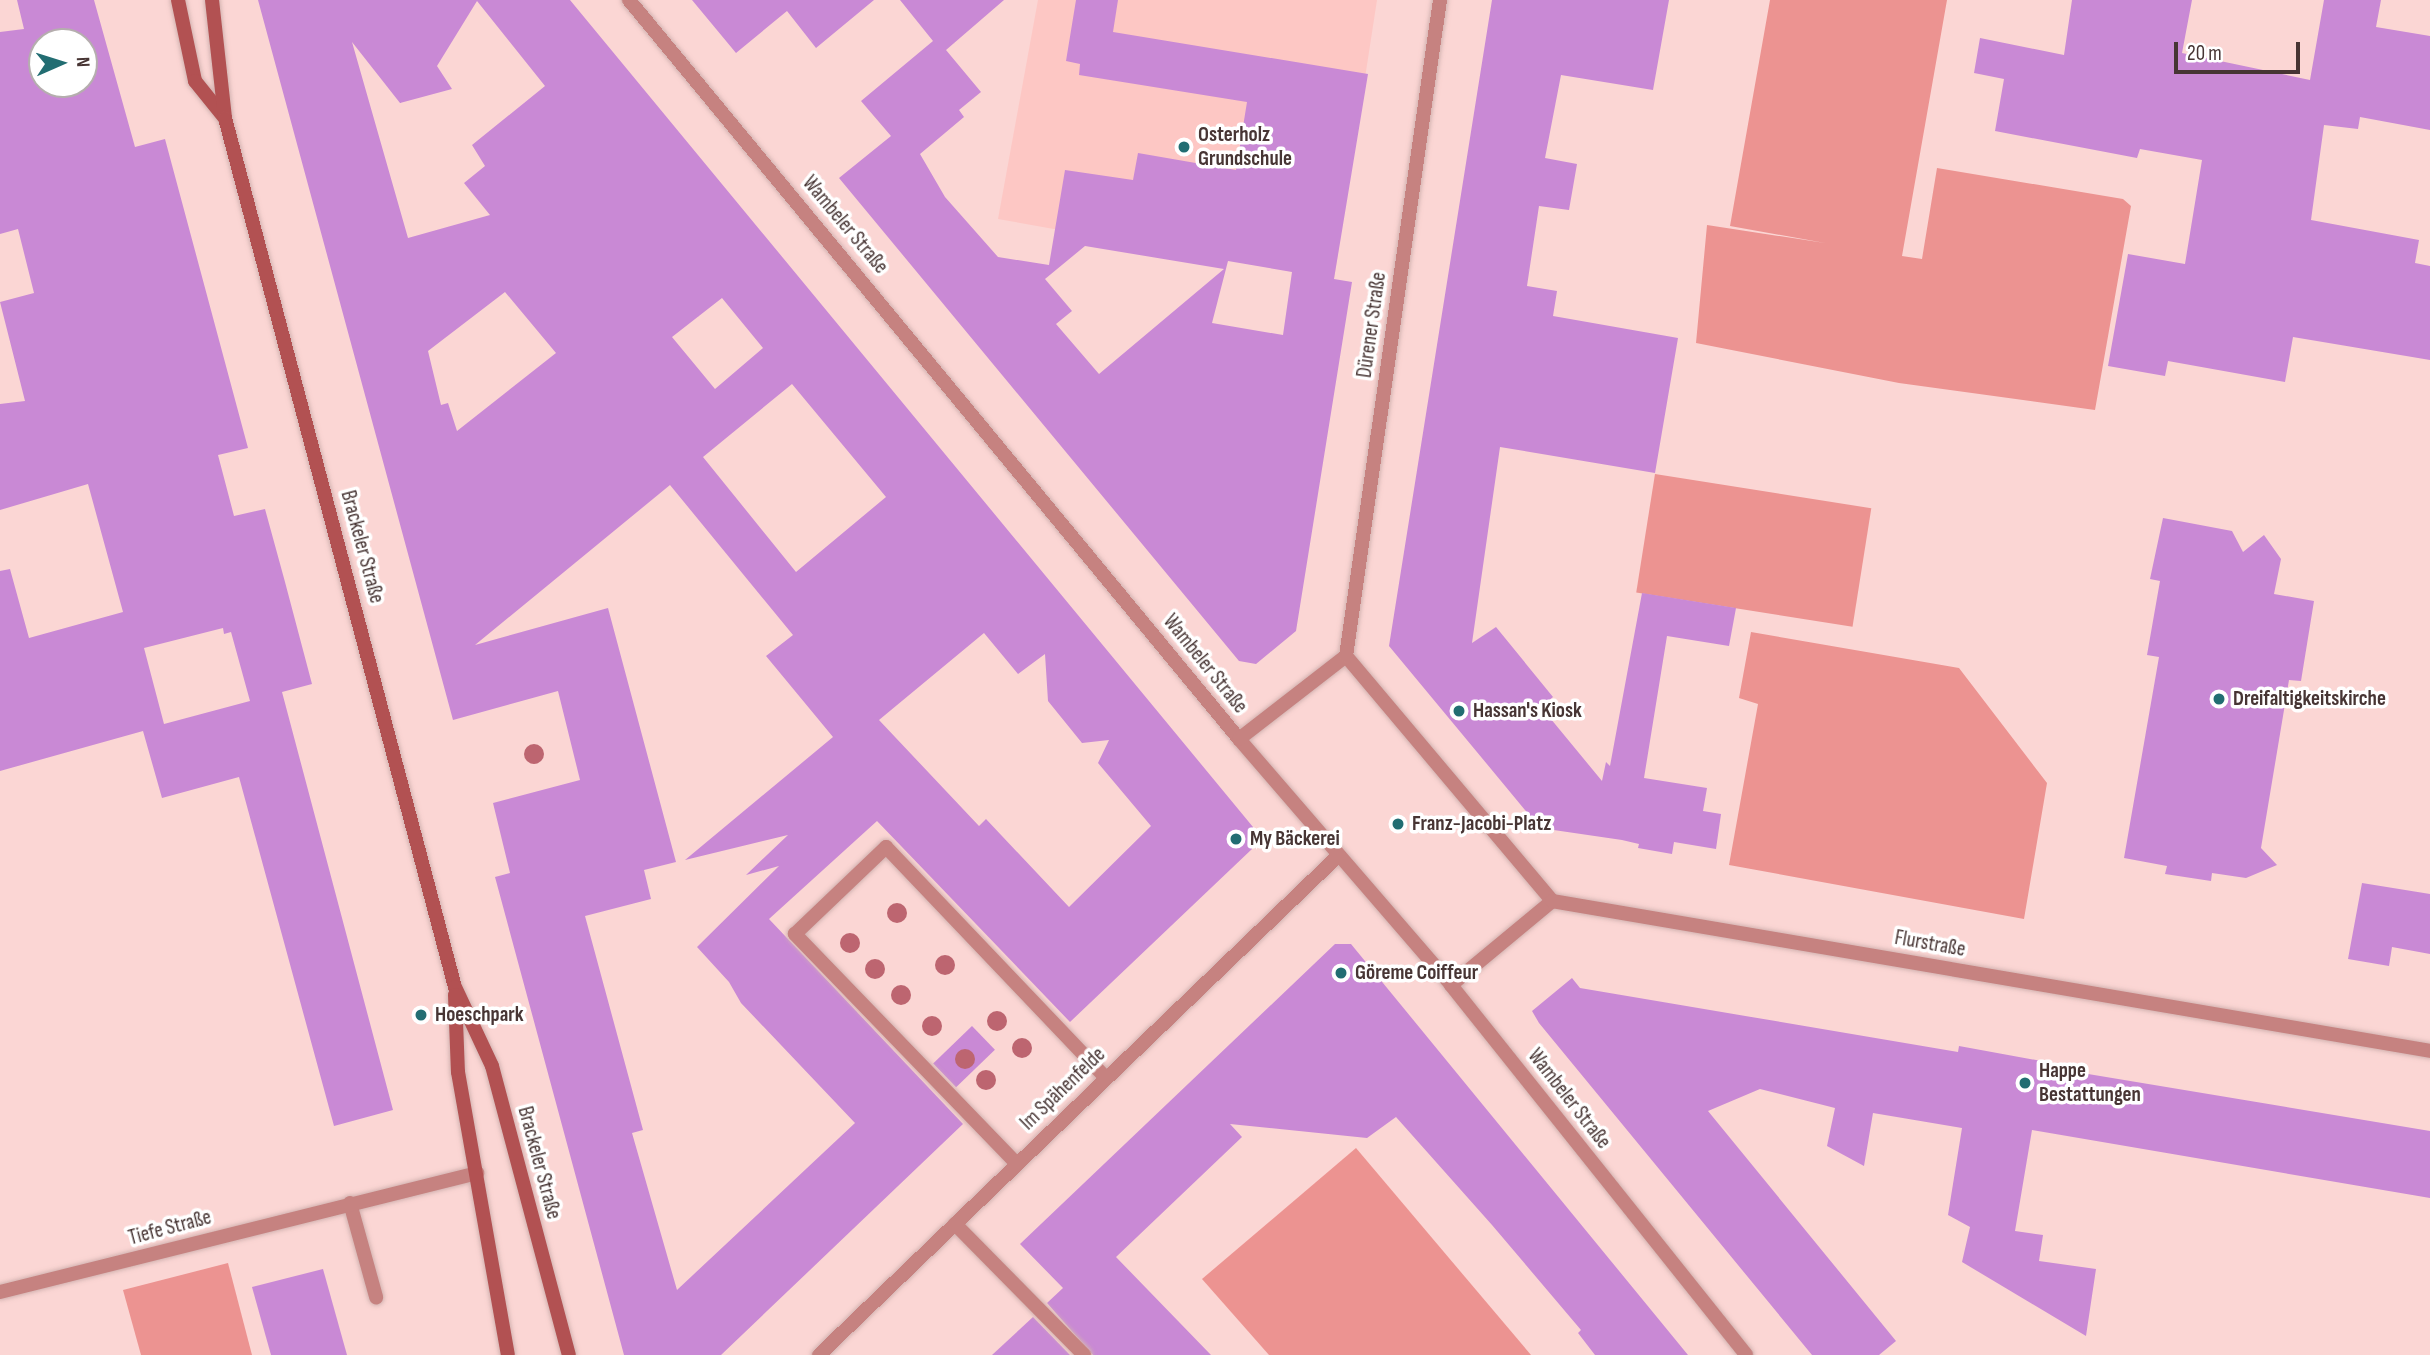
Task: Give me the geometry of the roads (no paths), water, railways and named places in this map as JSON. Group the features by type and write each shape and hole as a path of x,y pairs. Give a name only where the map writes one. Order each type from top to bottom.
{"main road":[{"name":"Brackeler Straße","path":"178,0 195,81 225,118"},
{"name":"Brackeler Straße","path":"212,0 225,118 455,987 492,1066 569,1355"},
{"name":"Brackeler Straße","path":"455,987 458,1072 508,1355"}],"street":[{"name":"Wambeler Straße","path":"629,0 1239,739 1451,985 1746,1355"},
{"name":"Dürener Straße","path":"1346,656 1440,0"},
{"path":"1239,739 1346,656 1552,901 1451,985"},
{"path":"1017,1164 795,934 886,847 1105,1077"},
{"name":"Im Spähenfelde","path":"819,1355 1105,1077 1339,855"},
{"name":"Flurstraße","path":"1552,901 2430,1051"},
{"name":"Tiefe Straße","path":"0,1292 477,1173"},
{"path":"349,1203 376,1297"},
{"path":"955,1224 1084,1355"}],"place":[{"name":"Osterholz Grundschule","path":"1184,147"},
{"name":"Dreifaltigkeitskirche","path":"2219,699"},
{"name":"Hassan's Kiosk","path":"1459,711"},
{"name":"Franz-Jacobi-Platz","path":"1398,824"},
{"name":"My Bäckerei","path":"1236,839"},
{"name":"Göreme Coiffeur","path":"1341,973"},
{"name":"Hoeschpark","path":"421,1015"},
{"name":"Happe Bestattungen","path":"2025,1083"}]}
